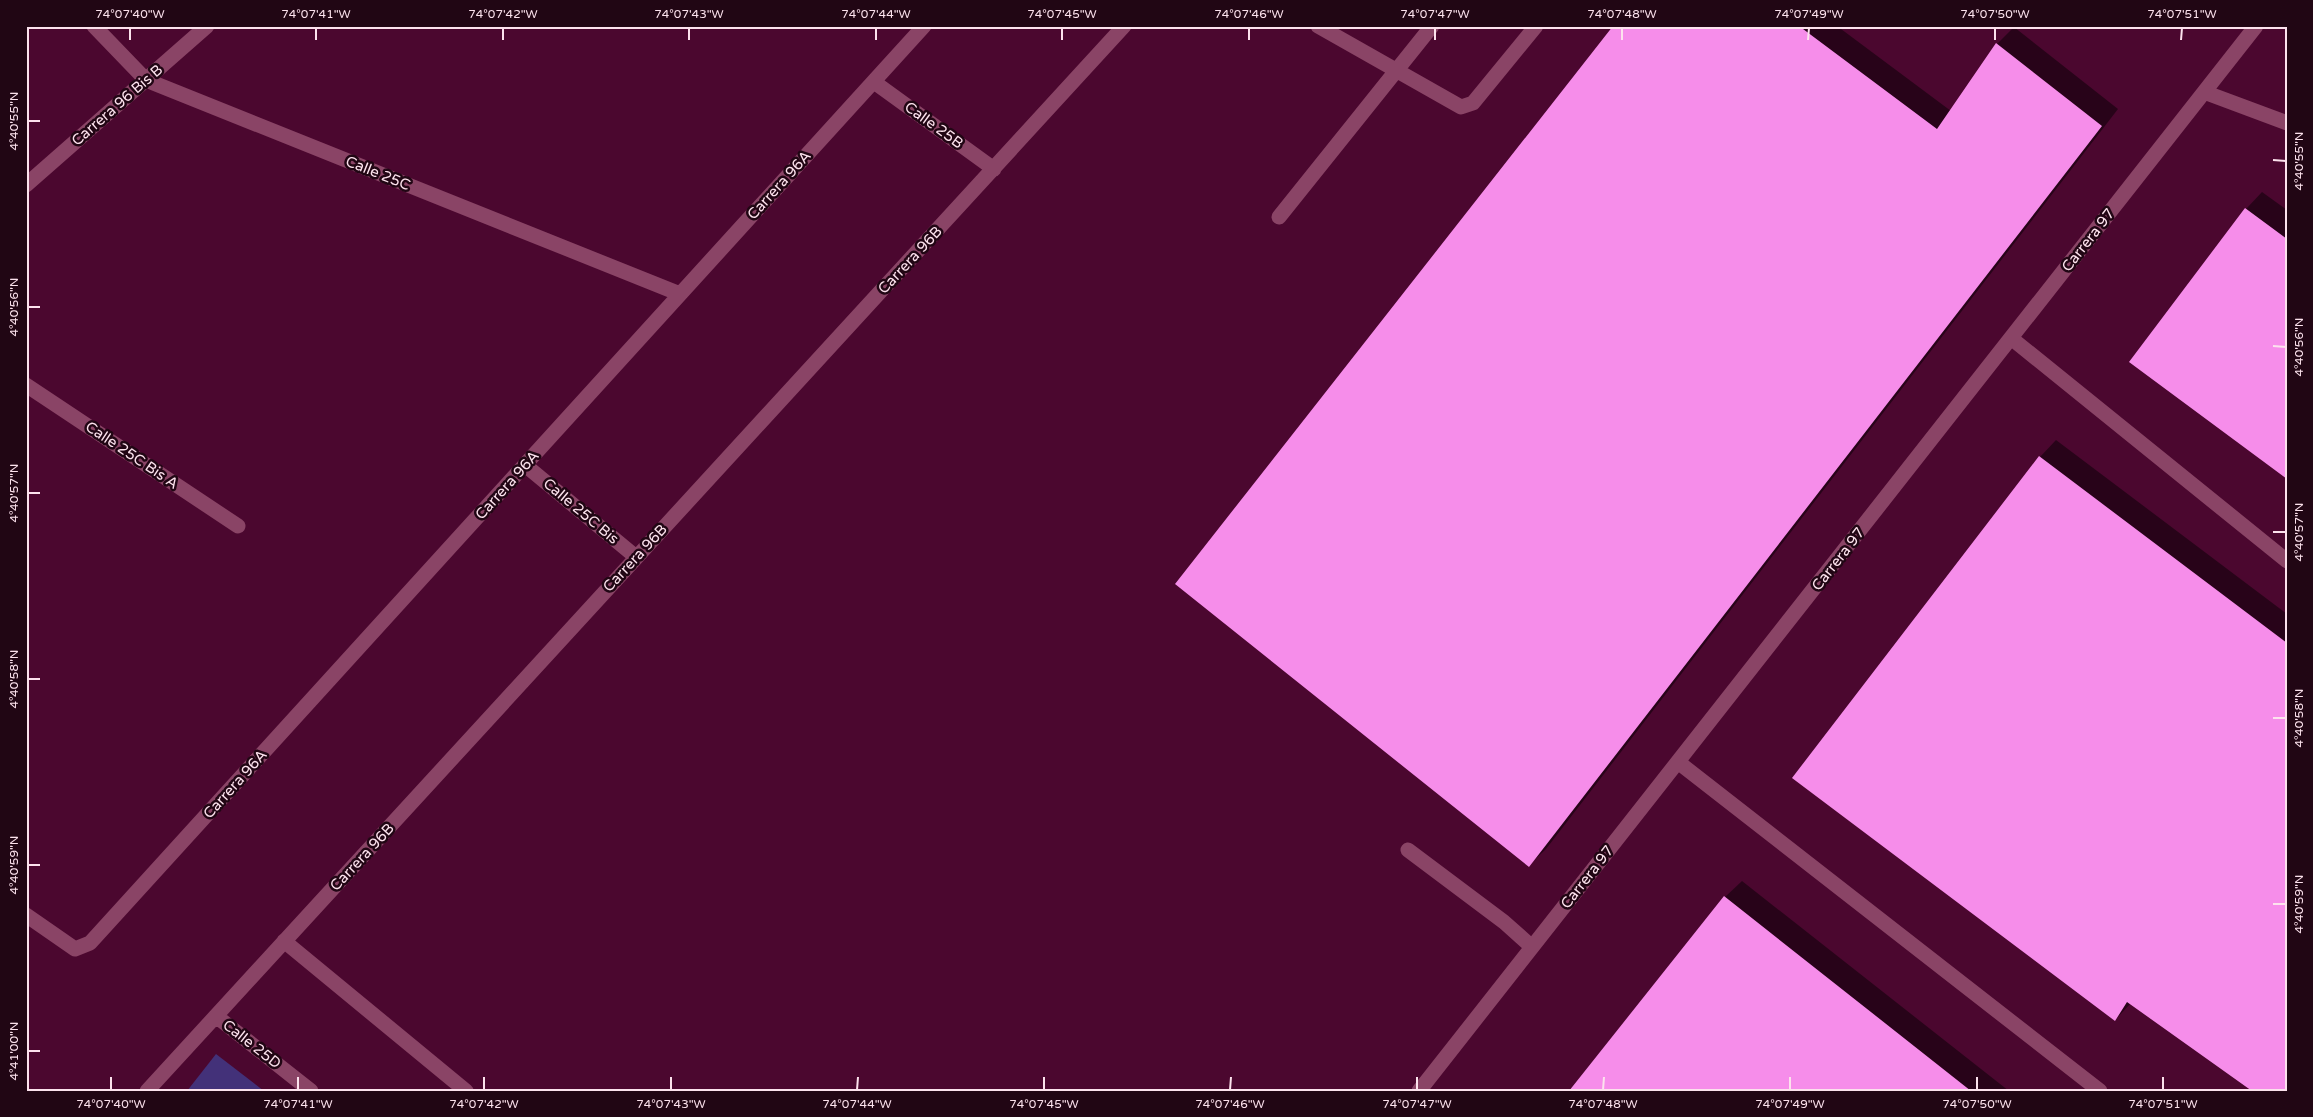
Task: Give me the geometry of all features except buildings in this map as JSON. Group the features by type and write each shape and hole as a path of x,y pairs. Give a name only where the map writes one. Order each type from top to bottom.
{"street":[{"name":"Calle 25C","path":"94,26 146,80 680,294"},
{"name":"Carrera 96 Bis B","path":"26,185 208,26"},
{"name":"Carrera 96A","path":"26,915 75,949 90,943 924,26"},
{"name":"Carrera 96B","path":"147,1091 1124,26"},
{"path":"1318,26 1461,107 1473,103 1536,26"},
{"path":"1279,217 1432,26"},
{"name":"Carrera 97","path":"1419,1091 2256,26"},
{"name":"Calle 25B","path":"874,82 994,169"},
{"path":"2204,92 2287,123"},
{"path":"2011,338 2287,562"},
{"name":"Calle 25C Bis A","path":"26,385 238,526"},
{"name":"Calle 25C Bis","path":"525,465 636,557"},
{"path":"1678,762 2100,1091"},
{"path":"1408,850 1504,922 1532,947"},
{"path":"284,941 466,1091"},
{"name":"Calle 25D","path":"216,1016 311,1091"}],"shaded area":[{"path":"216,1054 264,1091 187,1091"}]}
